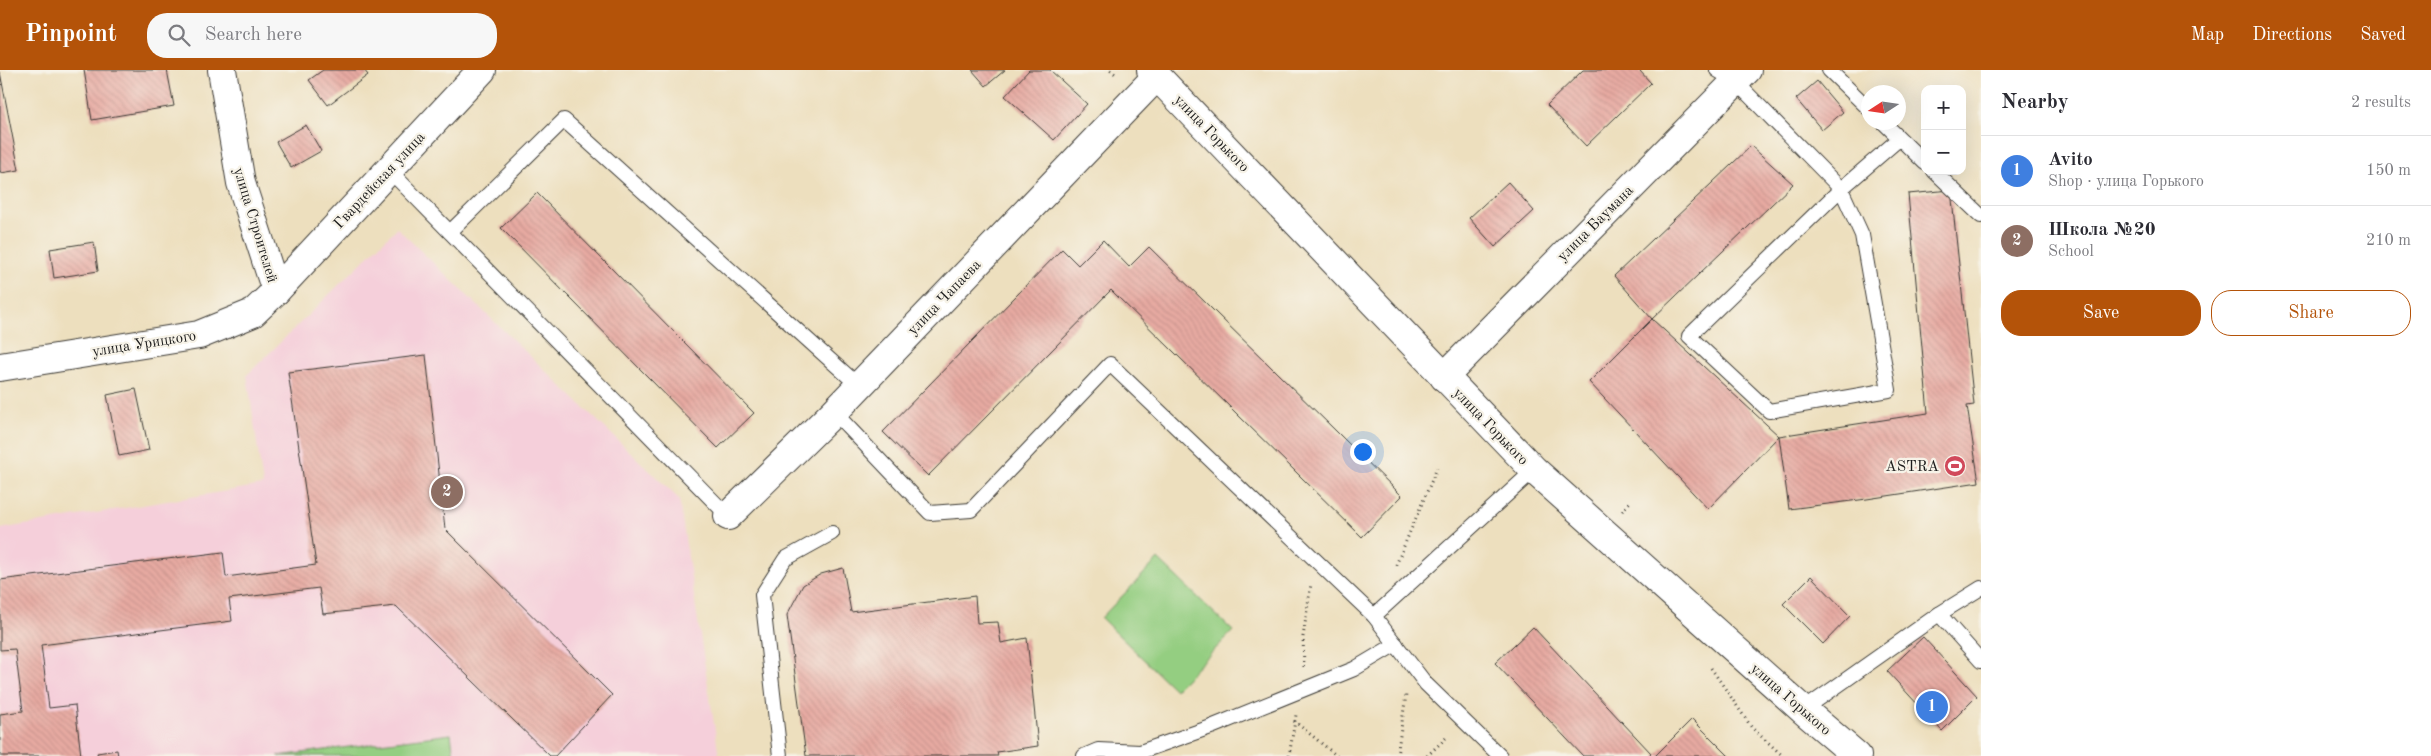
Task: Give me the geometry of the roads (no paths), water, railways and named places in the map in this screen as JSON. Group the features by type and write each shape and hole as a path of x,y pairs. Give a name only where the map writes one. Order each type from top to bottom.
{"street":[{"name":"улица Строителей","path":"222,70 241,183 276,291"},
{"name":"Гвардейская улица","path":"276,291 482,70"},
{"name":"улица Горького","path":"1154,73 1534,470 1857,756"},
{"name":"улица Чапаева","path":"728,516 834,412 1154,73"},
{"name":"улица Баумана","path":"1444,377 1733,74"},
{"name":"улица Урицкого","path":"0,367 199,335 253,313 276,291"}],"lane":[{"path":"1829,70 1861,101"},
{"path":"1733,74 1841,189 1862,235 1889,390 1769,411 1689,336 1841,189 1899,139"},
{"path":"450,232 564,120 859,386"},
{"path":"1891,130 1921,159"},
{"path":"388,169 728,516"},
{"path":"1938,175 1981,216"},
{"path":"834,412 930,514 970,510 1110,364 1374,616 1426,684 1500,756"},
{"path":"1374,616 1534,470"},
{"path":"780,756 762,594 785,559 832,533"},
{"path":"1803,710 1938,614 1981,588"},
{"path":"1938,614 1981,660"},
{"path":"1084,756 1098,750 1140,752 1253,710 1354,669 1396,644"}],"place":[{"name":"ASTRA","path":"1955,466"},
{"name":"Школа №20","path":"447,492"},
{"name":"Avito","path":"1932,707"}]}
